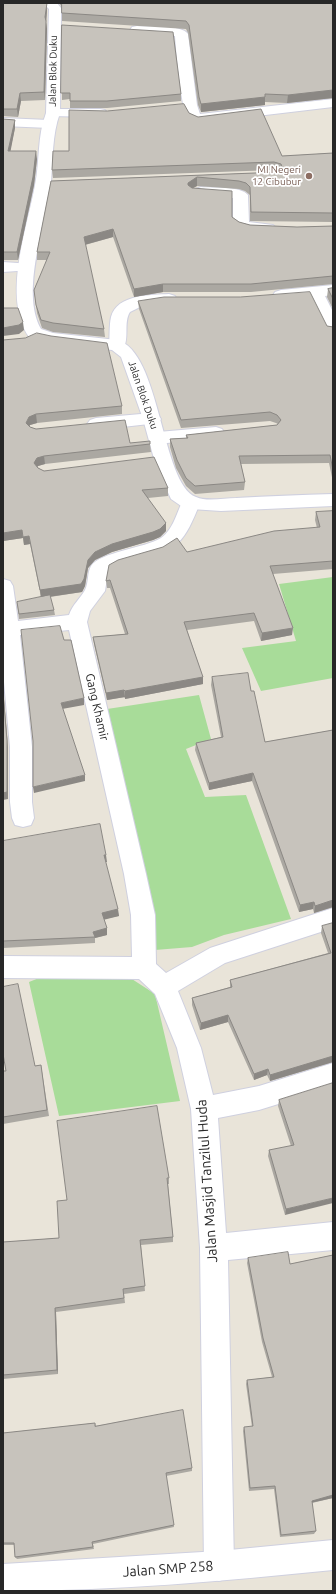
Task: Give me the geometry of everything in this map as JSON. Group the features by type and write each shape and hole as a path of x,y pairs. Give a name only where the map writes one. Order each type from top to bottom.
{"street":[{"name":"Jalan Blok Duku","path":"50,3 55,8 62,27 51,119 51,183 26,267 26,308 30,337 117,345 128,354 133,364 158,438 156,459 165,466 178,494 191,503"},
{"path":"124,30 178,32 181,34 190,105 194,117 202,120 333,103"},
{"path":"175,106 190,105"},
{"path":"3,122 51,119 115,112"},
{"path":"214,178 194,179 196,192 237,193 240,195 241,224 254,228 285,228"},
{"path":"3,267 26,267"},
{"path":"268,297 333,290"},
{"path":"315,292 333,329"},
{"path":"117,345 119,314 125,308 141,301 186,298"},
{"path":"83,426 152,419"},
{"path":"158,438 234,431"},
{"path":"9,629 77,622 82,609 95,592 99,569 104,564 144,553 169,542 181,527 191,503 221,505 333,500"},
{"path":"3,586 9,629 8,668 21,747 21,802 23,818"},
{"name":"Gang Khamir","path":"77,622 135,874 142,915 144,968"},
{"path":"3,967 144,968 164,987 218,955 333,918"},
{"name":"Jalan Masjid Tanzilul Huda","path":"164,987 189,1048 204,1109 214,1248 218,1566"},
{"path":"204,1109 259,1098 333,1075"},
{"path":"214,1248 333,1236"},
{"name":"Jalan SMP 258","path":"3,1580 218,1566 333,1556"}],"green space":[{"path":"333,577 333,678 261,691 242,648 296,641 279,584"},
{"path":"199,695 211,739 186,749 205,797 246,795 291,919 224,935 192,947 155,950 94,711"},
{"path":"118,970 155,994 180,1101 59,1116 29,982 49,974"}],"building":[{"path":"3,3 47,3 45,17 44,92 20,93 17,109 3,109"},
{"path":"62,3 333,3 333,90 288,95 265,94 265,97 201,104 189,25 186,21 62,13"},
{"path":"62,25 173,32 181,94 107,101 70,101 70,93 61,93"},
{"path":"184,104 189,113 198,117 261,109 282,156 333,153 333,213 251,212 250,187 246,183 197,177 188,183 188,185 192,188 232,191 232,217 239,222 250,225 297,227 333,226 333,276 251,284 163,284 134,289 113,229 84,237 104,329 53,323 41,320 36,305 34,290 50,252 37,252 51,181 280,172 283,169 281,164 274,162 52,170 53,151 69,151 69,110 107,111"},
{"path":"3,119 15,120 8,151 36,151 33,177 17,252 3,252"},
{"path":"333,288 333,299 328,289"},
{"path":"310,292 327,326 333,327 333,470 330,455 239,456 245,482 195,486 186,478 177,460 170,439 188,438 186,435 277,425 281,420 277,415 270,412 181,420 138,301 164,297 240,297"},
{"path":"3,308 18,308 23,322 19,325 3,328"},
{"path":"37,333 107,343 122,406 36,414 29,417 26,423 30,427 36,429 125,420 130,443 150,441 150,444 44,456 37,458 34,463 38,468 44,471 154,457 168,488 142,490 166,523 160,529 112,544 95,552 88,560 84,579 81,584 40,590 29,536 23,537 22,530 3,533 3,340 25,338"},
{"path":"333,511 333,561 270,566 293,628 262,633 254,613 184,622 203,677 106,693 93,637 128,634 110,580 106,581 109,565 118,560 163,547 177,538 187,552 274,531 320,527 316,512"},
{"path":"50,595 54,610 19,614 17,602"},
{"path":"60,626 64,640 71,640 84,698 61,703 85,775 33,787 33,741 21,630"},
{"path":"248,673 251,691 254,691 265,742 333,730 333,900 315,906 314,902 300,905 253,773 209,783 196,743 223,737 212,677"},
{"path":"3,693 7,740 7,792 3,793"},
{"path":"100,824 106,855 104,855 118,909 102,913 107,928 93,932 95,937 3,941 3,841"},
{"path":"333,923 333,1056 270,1075 268,1069 254,1074 228,1015 201,1023 192,998 232,987 230,980 331,953 322,926"},
{"path":"18,984 35,1066 41,1065 47,1110 3,1117 3,1071 6,1071 3,1054 3,987"},
{"path":"333,1083 333,1198 286,1209 269,1150 294,1145 279,1100"},
{"path":"157,1106 169,1178 167,1178 173,1237 140,1240 145,1286 123,1289 124,1298 55,1308 57,1370 3,1375 3,1242 59,1238 57,1201 67,1200 57,1121"},
{"path":"288,1252 290,1264 333,1255 333,1495 312,1501 316,1531 281,1535 275,1486 250,1488 244,1427 253,1426 247,1380 274,1377 263,1338 248,1258"},
{"path":"183,1410 192,1468 166,1473 174,1525 92,1542 93,1547 15,1557 14,1543 3,1543 3,1433 95,1423 95,1426"}],"place":[{"name":"MI Negeri 12 Cibubur","path":"309,176"}]}
